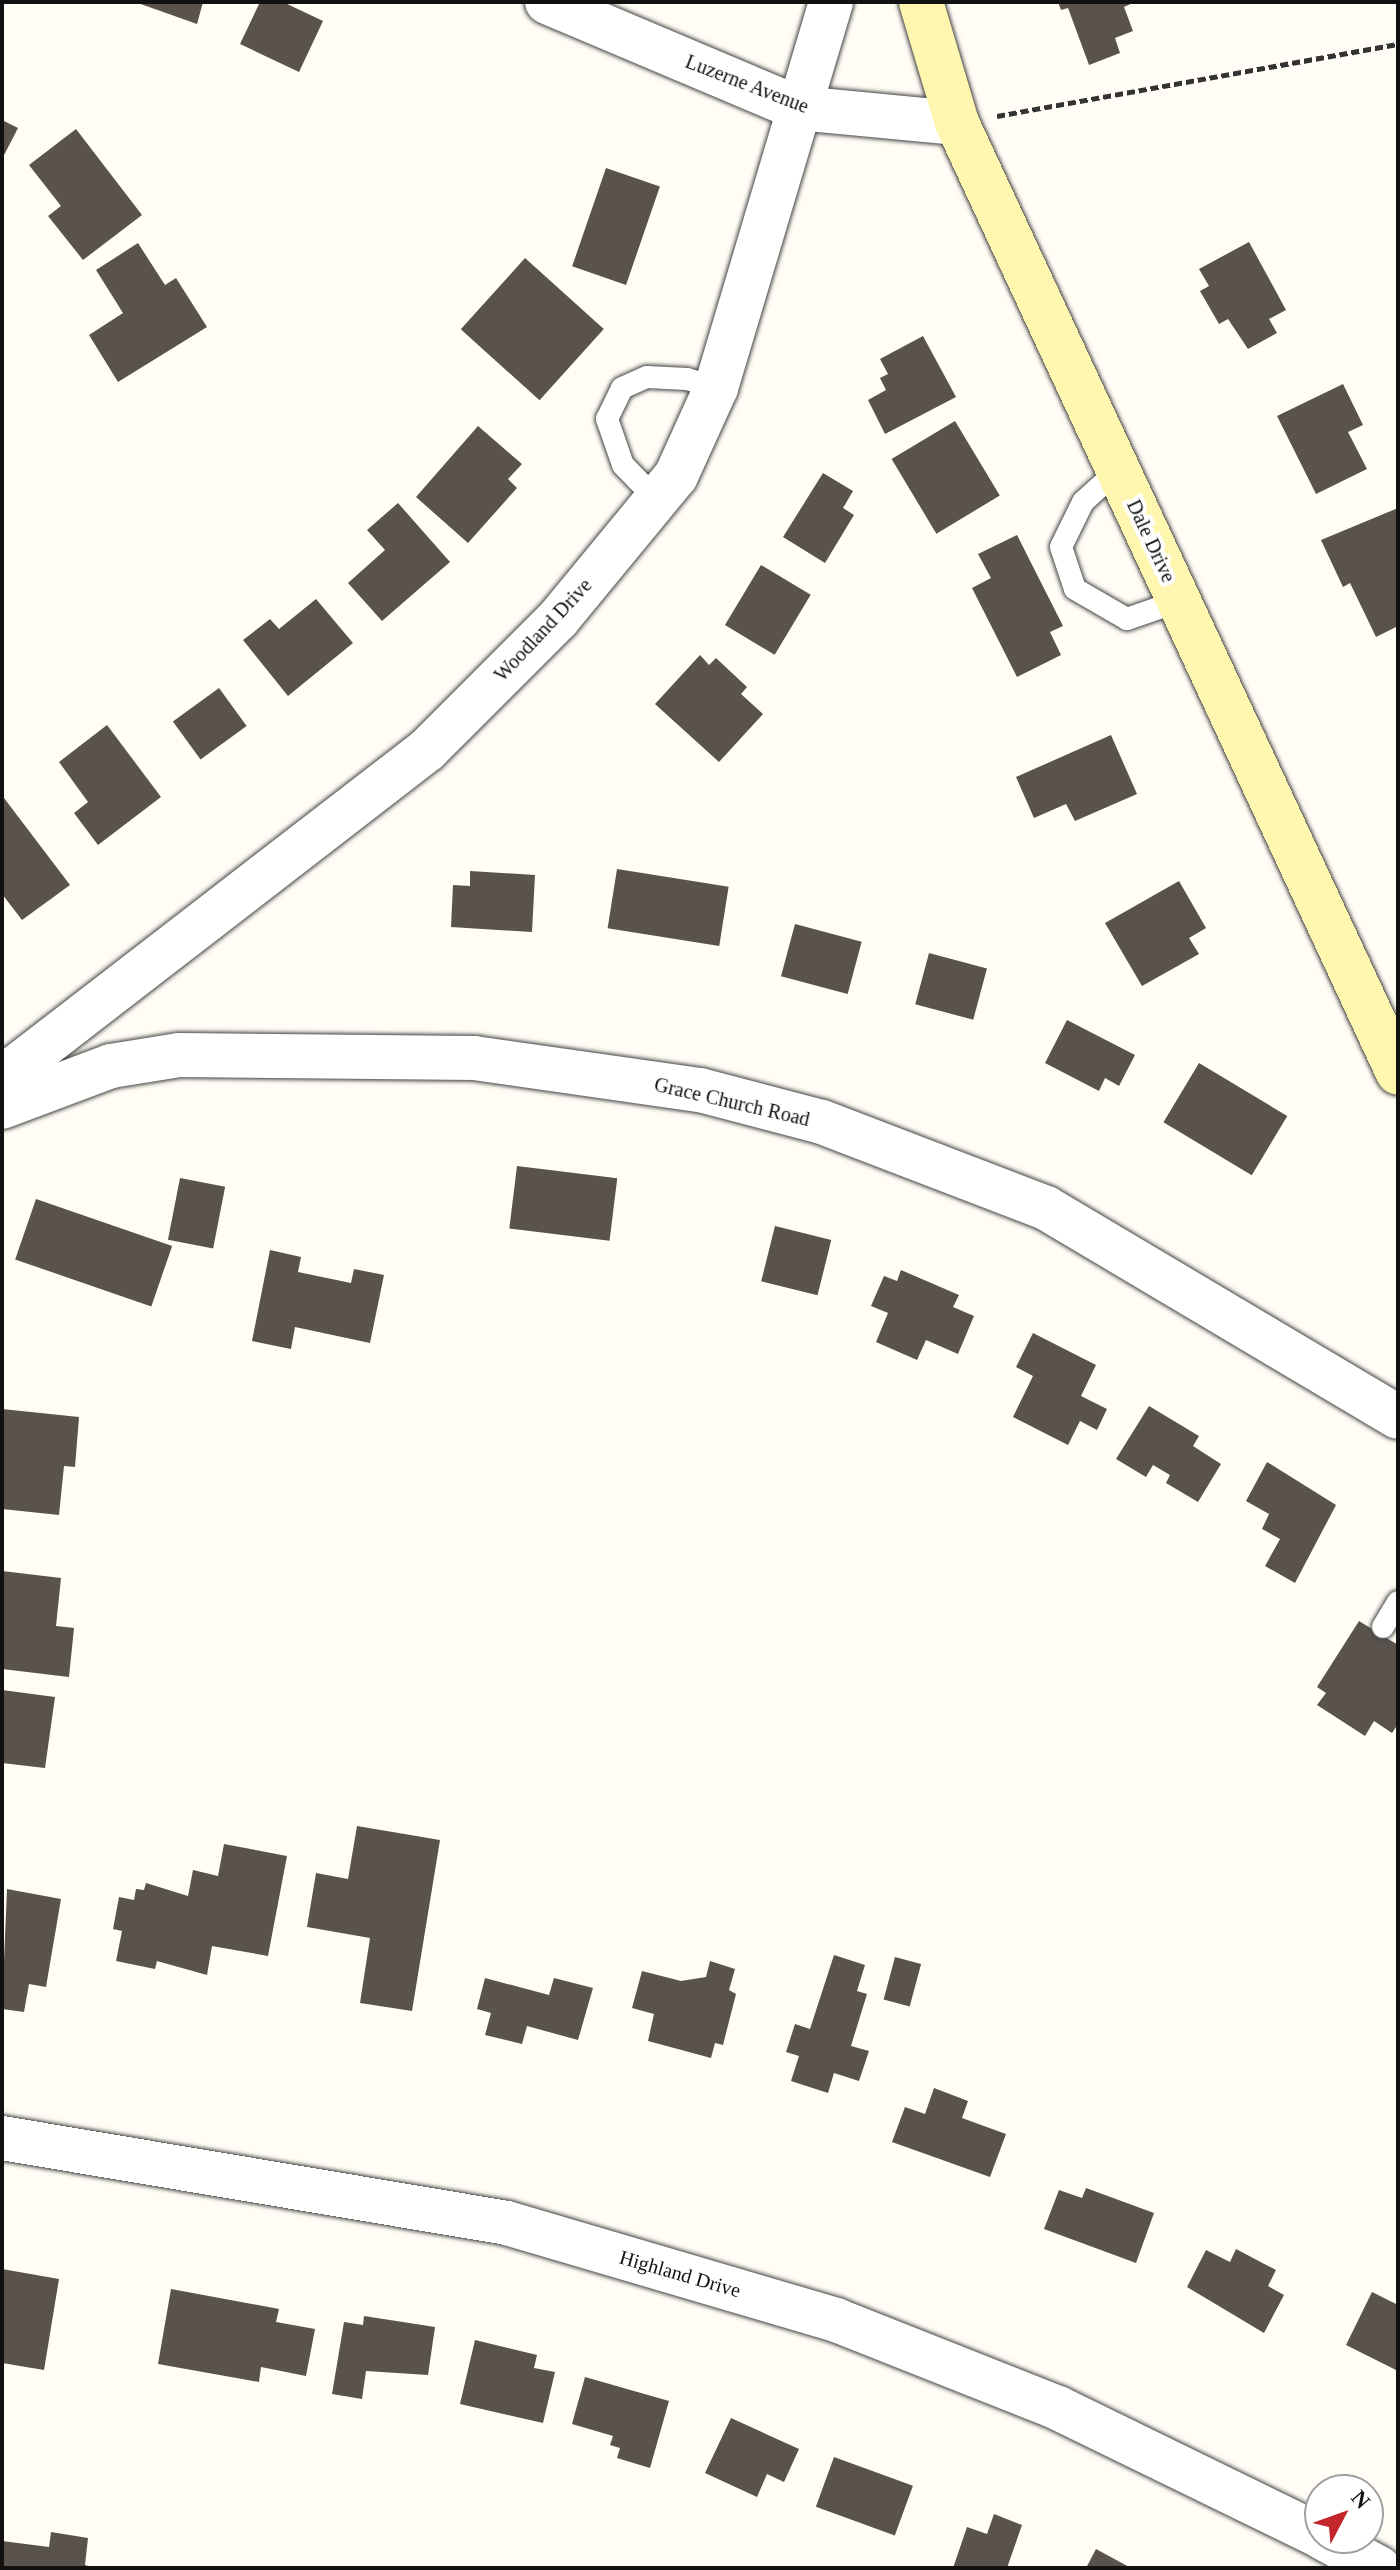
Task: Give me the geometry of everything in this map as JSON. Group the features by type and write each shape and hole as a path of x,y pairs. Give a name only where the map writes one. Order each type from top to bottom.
{"street":[{"name":"Luzerne Avenue","path":"547,2 798,108 976,120"},
{"name":"Woodland Drive","path":"2,1078 427,750 558,619 676,476 716,388 831,2"},
{"name":"Dale Drive","path":"921,2 976,120 1118,470 1398,1073"},
{"name":"Grace Church Road","path":"2,1107 111,1066 179,1055 474,1058 700,1090 822,1122 1046,1208 1398,1417"},
{"name":"Highland Drive","path":"2,2138 507,2223 836,2320 1058,2408 1304,2528"},
{"name":"Highland Drive","path":"1353,2554 1379,2568"}],"lane":[{"path":"656,499 623,465 607,419 622,388 647,377 687,379 716,388"},
{"path":"1118,470 1083,502 1061,547 1075,589 1127,619 1179,601"},
{"path":"1383,1627 1398,1602"}],"path":[{"path":"976,120 1398,44"}],"building":[{"path":"135,2 203,2 197,24"},
{"path":"260,2 283,2 323,21 299,72 240,44"},
{"path":"1058,2 1135,2 1124,7 1133,31 1115,38 1120,53 1089,65 1068,8 1061,10"},
{"path":"2,120 18,128 2,159"},
{"path":"76,129 142,215 83,260 48,216 61,206 29,165"},
{"path":"606,168 660,187 626,285 572,266"},
{"path":"1249,242 1286,310 1269,319 1277,333 1248,349 1228,319 1219,324 1200,291 1209,286 1199,269"},
{"path":"138,243 165,285 176,278 207,327 118,382 89,335 123,313 96,270"},
{"path":"525,258 604,329 540,400 461,329"},
{"path":"923,336 956,397 885,434 868,400 886,390 880,378 888,374 880,359"},
{"path":"1343,384 1363,425 1348,432 1367,469 1316,494 1277,416"},
{"path":"955,421 1000,496 936,534 892,459"},
{"path":"478,426 522,464 508,479 517,488 468,543 416,497"},
{"path":"823,473 853,491 843,508 854,515 825,563 783,537"},
{"path":"398,503 450,562 382,621 348,583 385,550 367,530"},
{"path":"1398,508 1398,626 1376,637 1350,583 1343,587 1321,540"},
{"path":"1017,535 1063,626 1050,632 1061,655 1017,677 972,588 991,578 978,554"},
{"path":"761,565 811,595 775,655 725,625"},
{"path":"316,599 353,643 288,696 243,640 270,619 279,629"},
{"path":"700,655 709,665 716,658 747,687 741,694 763,714 719,762 655,704"},
{"path":"219,688 247,726 201,760 173,722"},
{"path":"107,725 161,797 98,845 74,813 88,802 59,762"},
{"path":"1111,735 1137,794 1075,821 1066,804 1034,818 1016,777"},
{"path":"4,798 70,885 22,920 2,894"},
{"path":"617,869 729,887 719,946 608,928"},
{"path":"470,871 535,875 532,932 451,927 453,885 470,886"},
{"path":"1179,881 1206,928 1189,938 1199,954 1142,986 1105,923"},
{"path":"795,924 862,942 848,994 781,976"},
{"path":"929,953 987,969 973,1020 915,1004"},
{"path":"1067,1020 1135,1055 1119,1086 1105,1078 1099,1091 1045,1063"},
{"path":"1199,1063 1287,1116 1252,1175 1163,1122"},
{"path":"517,1166 617,1178 610,1241 509,1229"},
{"path":"180,1178 225,1187 213,1249 168,1240"},
{"path":"36,1199 172,1246 151,1306 15,1260"},
{"path":"775,1226 831,1240 817,1295 761,1281"},
{"path":"270,1250 301,1257 298,1272 351,1283 354,1269 384,1275 370,1343 295,1327 291,1349 252,1341"},
{"path":"901,1270 959,1295 953,1307 974,1316 958,1354 926,1340 917,1360 876,1342 888,1313 871,1306 884,1276 897,1281"},
{"path":"1033,1333 1096,1365 1081,1396 1107,1409 1097,1430 1080,1421 1068,1445 1013,1417 1033,1376 1016,1367"},
{"path":"1149,1406 1199,1436 1193,1446 1221,1464 1198,1502 1166,1483 1170,1475 1153,1465 1146,1477 1116,1459"},
{"path":"2,1409 79,1417 75,1467 64,1466 59,1515 2,1509"},
{"path":"1267,1462 1336,1505 1295,1583 1265,1566 1280,1539 1262,1529 1269,1514 1246,1501"},
{"path":"2,1571 61,1578 56,1626 74,1628 69,1677 2,1669"},
{"path":"1359,1621 1398,1645 1398,1724 1392,1733 1374,1721 1365,1736 1317,1705 1326,1693 1317,1687"},
{"path":"2,1690 55,1697 45,1768 2,1763"},
{"path":"357,1826 440,1840 412,2011 360,2003 370,1938 307,1927 316,1873 348,1879"},
{"path":"224,1844 287,1856 268,1956 212,1946 207,1975 157,1961 155,1969 116,1961 122,1931 113,1929 119,1897 134,1900 136,1889 144,1890 146,1883 188,1896 193,1870 218,1876"},
{"path":"7,1889 61,1899 46,1987 29,1984 24,2012 2,2009"},
{"path":"834,1955 865,1965 857,1991 867,1994 851,2046 869,2051 859,2081 834,2073 828,2093 791,2081 799,2056 786,2052 795,2024 810,2029"},
{"path":"895,1957 921,1964 910,2006 884,2000"},
{"path":"710,1961 735,1969 729,1990 736,1994 723,2045 715,2043 711,2058 648,2041 654,2014 632,2008 642,1971 681,1981 706,1977"},
{"path":"485,1978 549,1995 554,1978 593,1988 578,2040 527,2026 522,2044 485,2035 491,2013 477,2009"},
{"path":"934,2088 968,2101 962,2118 1006,2134 990,2177 892,2142 905,2107 925,2114"},
{"path":"1086,2188 1154,2213 1136,2263 1044,2229 1059,2190 1082,2198"},
{"path":"1236,2249 1276,2270 1268,2286 1284,2295 1264,2333 1187,2287 1206,2250 1230,2262"},
{"path":"2,2269 59,2279 44,2370 2,2363"},
{"path":"171,2289 279,2309 276,2322 315,2329 306,2376 261,2367 259,2382 158,2364"},
{"path":"1372,2292 1398,2305 1398,2371 1346,2345"},
{"path":"364,2316 435,2327 428,2375 366,2371 362,2399 332,2394 344,2322 363,2325"},
{"path":"475,2340 537,2355 534,2368 555,2372 543,2423 460,2404"},
{"path":"585,2377 669,2401 650,2468 617,2458 620,2448 610,2445 613,2436 572,2424"},
{"path":"731,2418 799,2449 784,2482 767,2474 757,2497 705,2473"},
{"path":"834,2457 913,2486 895,2536 816,2507"},
{"path":"994,2514 1022,2525 1007,2568 953,2568 967,2527 987,2534"},
{"path":"51,2532 88,2538 85,2565 95,2568 2,2568 2,2541 49,2547"},
{"path":"1096,2549 1131,2568 1086,2568"}]}
